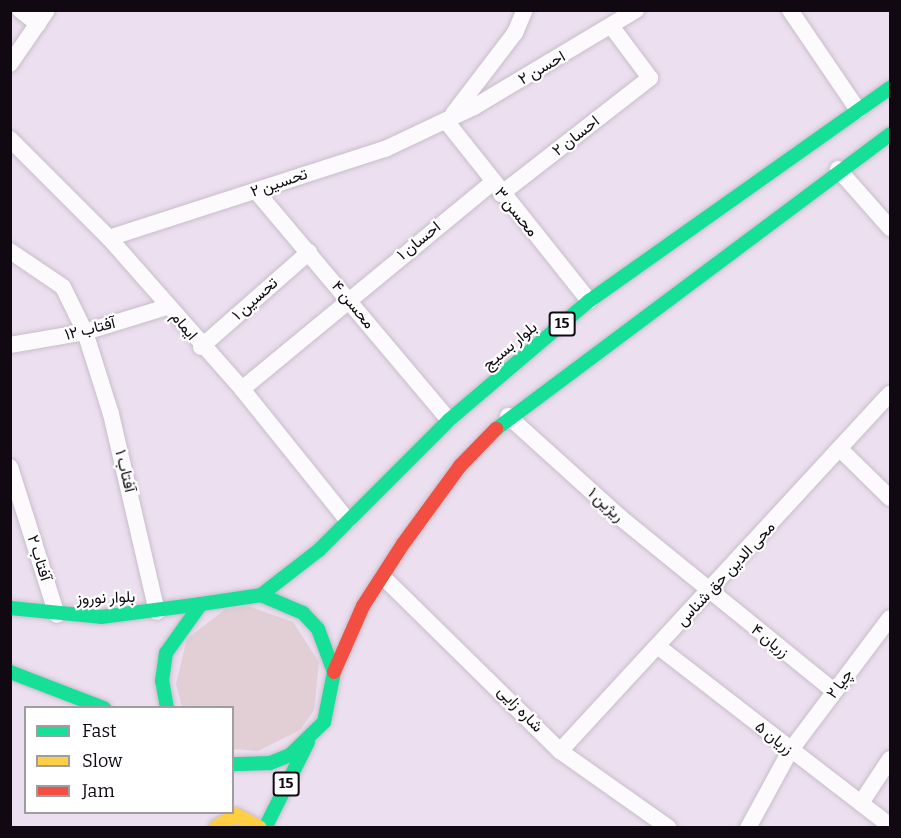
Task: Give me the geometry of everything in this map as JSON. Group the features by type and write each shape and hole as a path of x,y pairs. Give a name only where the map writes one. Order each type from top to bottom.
{"main road":[{"name":"بلوار بسیج","path":"261,595 348,521 450,420 589,301 891,88"},
{"name":"15","path":"265,828 308,742 324,722 334,672 383,577 460,466 508,416 838,170 891,134"},
{"path":"429,440 460,466"},
{"name":"بلوار نوروز","path":"10,608 57,615 157,612 261,595"},
{"path":"261,595 283,601 318,629 334,672"},
{"path":"167,706 162,681 166,652 201,604"},
{"path":"10,672 99,706"},
{"name":"15","path":"234,764 270,763 308,742"},
{"path":"216,827 236,815 260,828"}],"street":[{"path":"10,64 42,17 20,10"},
{"path":"446,121 515,33 525,10"},
{"name":"احسن ۲","path":"446,121 612,27 636,10"},
{"path":"790,10 858,110"},
{"name":"احسان ۲","path":"496,189 650,78 612,27"},
{"name":"محسن ۳","path":"446,121 496,189 589,301"},
{"name":"تحسین ۲","path":"109,238 385,149 446,121"},
{"name":"ایمام","path":"10,139 109,238 201,347 242,389 348,521"},
{"path":"838,170 891,228"},
{"name":"احسان ۱","path":"242,389 347,299 496,189"},
{"name":"محسن ۴","path":"256,191 450,420"},
{"name":"آفتاب ۱","path":"10,252 63,287 85,332 111,414 157,612"},
{"name":"تحسین ۱","path":"201,347 309,252"},
{"name":"آفتاب ۱۲","path":"10,345 85,332 167,307"},
{"name":"محی الدین حق شناس","path":"560,751 660,648 707,590 842,451 891,394"},
{"name":"ریژین ۱","path":"508,416 707,590"},
{"path":"842,451 891,498"},
{"name":"آفتاب ۲","path":"10,467 57,615"},
{"name":"شاره زایی","path":"383,577 560,751 669,828"},
{"name":"زریان ۴","path":"707,590 834,691"},
{"name":"چیا ۲","path":"748,828 790,751 891,618"},
{"name":"زریان ۵","path":"660,648 790,751 891,826"},
{"path":"861,803 891,759"}],"shaded area":[{"path":"248,606 293,622 319,662 314,710 300,730 258,751 234,749 234,706 182,706 176,684 187,639 224,610"}],"traffic: fast":[{"path":"261,595 319,550 449,420 589,301 890,88"},
{"path":"496,429 890,134"},
{"path":"167,706 162,681 166,653 201,604 261,595 303,613 318,629 334,672 324,722 290,755 270,763 234,764"},
{"path":"10,608 101,617 201,604"},
{"path":"10,672 99,706"},
{"path":"265,828 308,742"}],"traffic: slow":[{"path":"216,827 236,815 260,828"}],"traffic: jam":[{"path":"334,672 363,606 403,544 460,466 496,429"}]}
